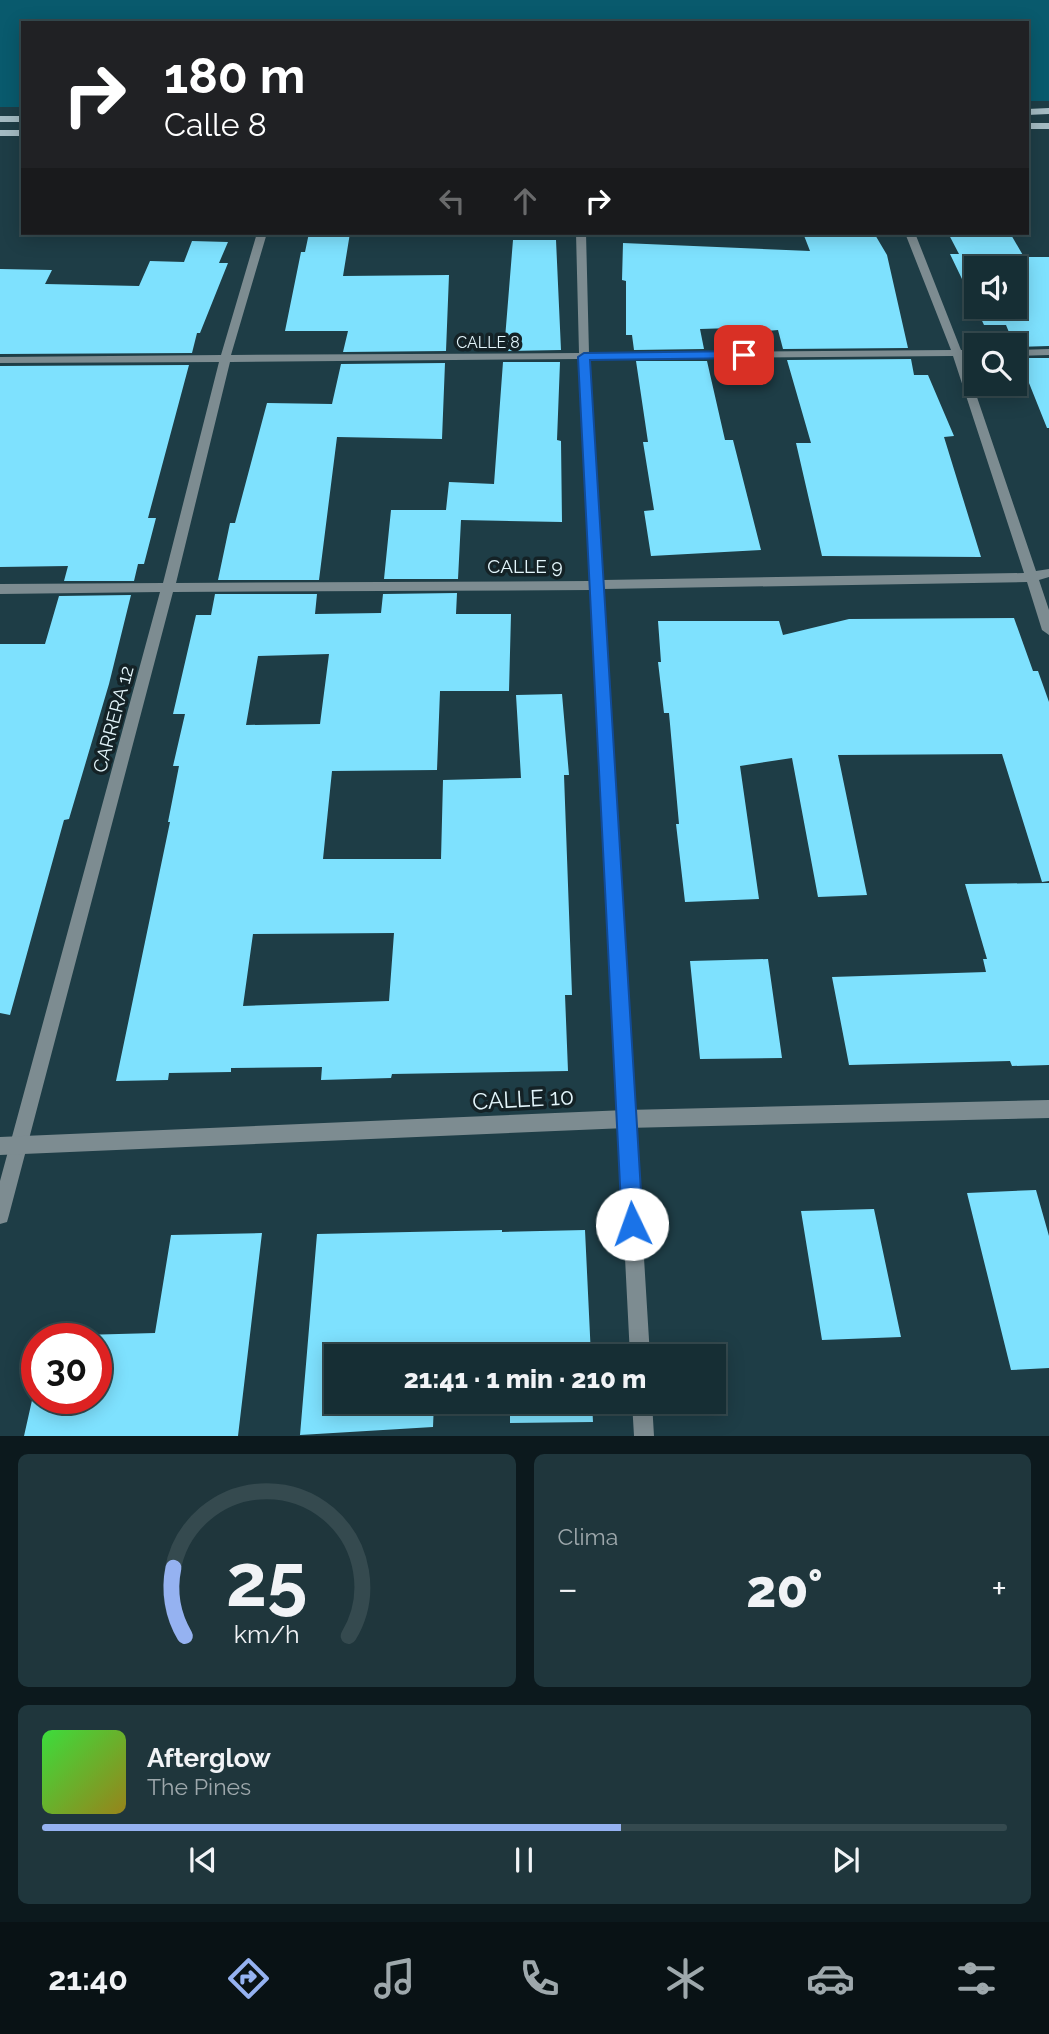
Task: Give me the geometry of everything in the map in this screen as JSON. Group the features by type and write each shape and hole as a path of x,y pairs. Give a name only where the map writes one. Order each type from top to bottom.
{"main road":[{"path":"1029,111 1049,111"},
{"path":"0,119 21,119"},
{"path":"1029,126 1049,126"},
{"path":"0,133 21,133"}],"street":[{"name":"CARRERA 12","path":"0,1215 8,1146 168,588 225,359 261,235"},
{"path":"581,235 584,357 599,585 639,1344"},
{"path":"911,235 957,353 1049,630"},
{"path":"1027,352 1049,352"},
{"name":"CALLE 8","path":"0,360 964,353"},
{"name":"CALLE 9","path":"0,589 599,585 1030,577 1049,573"},
{"name":"CALLE 10","path":"8,1146 626,1119 1049,1109"},
{"path":"643,1414 644,1436"}],"shaded area":[{"path":"0,0 1049,0 1049,101 1029,101 1029,21 21,21 21,107 0,107"}],"building":[{"path":"309,235 350,235 343,276 449,275 446,351 343,352 348,331 285,331 301,252 305,252"},
{"path":"804,235 875,235 887,255 908,348 783,349 778,330 766,331 764,327 700,329 704,349 634,350 632,335 626,335 626,281 622,280 623,243 810,251"},
{"path":"949,235 1011,235 1023,256 964,256 964,283 950,254 959,254"},
{"path":"513,240 556,240 561,350 504,351"},
{"path":"192,241 228,242 219,263 228,263 200,333 197,333 192,353 0,354 0,269 52,270 45,284 139,286 150,261 184,262"},
{"path":"1027,257 1049,257 1049,346 1027,347 1027,333 1009,333 1006,325 984,325 981,319 1027,319"},
{"path":"1027,358 1049,358 1047,428 1027,378"},
{"path":"911,359 914,375 928,375 954,436 944,437 981,557 822,556 796,443 811,443 787,360"},
{"path":"636,361 707,361 725,440 733,440 761,550 651,556 644,511 654,510 643,442 648,442"},
{"path":"503,362 560,362 557,440 561,441 562,522 461,520 458,579 384,579 391,510 446,510 449,482 494,484"},
{"path":"445,363 442,439 337,437 319,580 218,580 230,523 235,523 267,403 332,404 341,364"},
{"path":"189,365 148,518 156,518 144,564 138,564 134,581 64,581 68,566 0,567 0,366"},
{"path":"457,593 456,614 511,614 509,691 440,691 437,770 332,771 323,859 441,859 443,780 521,778 516,695 562,694 569,775 564,775 572,995 565,995 568,1071 392,1074 391,1078 321,1080 322,1067 231,1068 231,1072 169,1073 168,1080 116,1081 170,822 179,766 173,766 185,714 173,714 196,615 211,615 215,594 317,594 315,614 381,613 383,594","holes":["329,654 320,724 246,725 258,656","394,933 389,1001 243,1006 253,934"]},
{"path":"131,595 109,684 69,819 64,820 10,1015 0,1013 0,644 45,644 59,596"},
{"path":"1014,618 1033,671 1038,671 1049,702 1049,881 1042,882 1002,754 838,755 867,895 818,897 792,758 740,766 759,899 685,902 676,824 679,824 669,713 664,713 658,662 661,662 658,621 779,621 783,635 849,619"},
{"path":"1049,883 1049,1065 1012,1066 1010,1061 849,1065 832,977 986,972 983,959 987,959 965,884"},
{"path":"768,959 782,1058 700,1059 690,961"},
{"path":"1036,1190 1049,1236 1049,1368 1011,1370 967,1193"},
{"path":"874,1209 901,1337 822,1340 801,1211"},
{"path":"585,1230 590,1344 324,1344 324,1414 434,1414 433,1427 300,1435 317,1234"},
{"path":"262,1233 238,1436 24,1436 29,1414 112,1414 112,1334 155,1333 171,1235"},
{"path":"510,1414 593,1414 593,1422 510,1423"}],"route":[{"path":"632,1224 599,585 584,357 744,355"}]}
